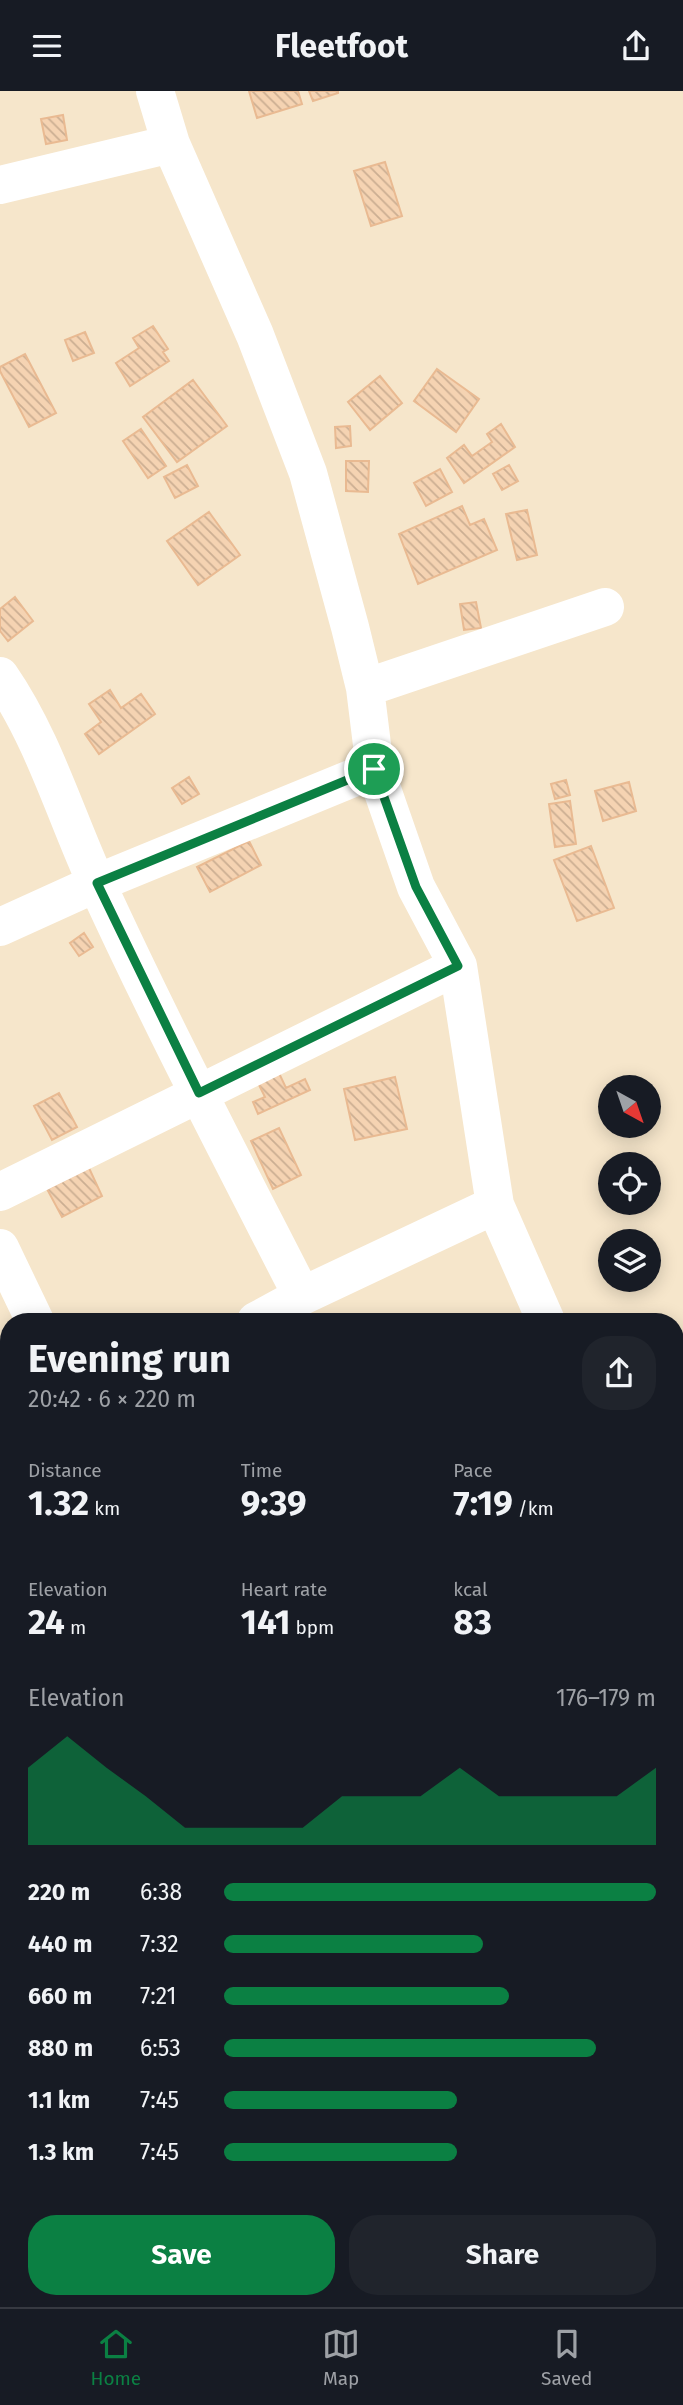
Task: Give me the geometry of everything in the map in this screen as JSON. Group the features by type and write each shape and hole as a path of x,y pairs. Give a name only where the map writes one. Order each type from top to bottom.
{"street":[{"path":"155,91 171,144 255,335 308,473 365,688 374,769 416,887 458,966 495,1205 542,1313"},
{"path":"0,185 171,144"},
{"path":"365,688 605,607"},
{"path":"0,676 20,705 97,883 302,1296"},
{"path":"0,927 97,883 374,769"},
{"path":"0,1192 458,966"},
{"path":"271,1313 495,1205"},
{"path":"0,1248 30,1313"}],"shaded area":[{"path":"0,91 683,91 683,1313 0,1313"}],"building":[{"path":"249,91 298,91 302,104 257,118"},
{"path":"309,91 338,91 338,93 313,101"},
{"path":"63,115 67,140 46,144 41,119"},
{"path":"385,162 402,216 371,226 354,171"},
{"path":"153,326 168,349 163,352 169,361 130,386 116,363 139,348 133,338"},
{"path":"85,332 94,353 73,361 65,340"},
{"path":"25,354 56,413 29,427 0,371 0,367"},
{"path":"437,369 479,399 456,432 414,401"},
{"path":"380,376 402,403 370,430 348,402"},
{"path":"193,380 227,426 177,462 143,417"},
{"path":"501,424 515,447 464,483 447,458 464,445 472,456 492,442 487,434"},
{"path":"350,426 351,446 336,448 335,427"},
{"path":"141,429 166,466 148,478 123,441"},
{"path":"346,461 369,461 368,492 346,491"},
{"path":"187,465 198,486 175,498 164,477"},
{"path":"509,465 518,481 502,490 493,474"},
{"path":"440,469 452,492 426,506 414,483"},
{"path":"462,506 470,525 484,519 497,550 418,584 399,534"},
{"path":"527,510 537,555 517,560 506,514"},
{"path":"209,512 240,555 198,585 167,541"},
{"path":"15,597 33,621 8,641 0,631 0,609"},
{"path":"476,602 481,628 464,630 460,604"},
{"path":"110,690 121,708 141,694 155,714 99,754 85,734 101,722 89,704"},
{"path":"189,777 199,794 182,804 172,788"},
{"path":"566,780 570,795 555,799 551,784"},
{"path":"629,782 636,811 603,821 595,791"},
{"path":"570,801 576,844 555,847 549,804"},
{"path":"249,841 261,865 210,892 197,867"},
{"path":"591,846 614,908 577,921 554,860"},
{"path":"84,933 93,947 79,956 70,943"},
{"path":"278,1071 286,1088 305,1079 310,1090 258,1114 253,1102 265,1097 257,1081"},
{"path":"395,1077 407,1129 355,1140 344,1089"},
{"path":"59,1093 77,1127 52,1140 34,1106"},
{"path":"279,1128 301,1175 273,1189 251,1141"},
{"path":"89,1168 102,1196 62,1217 47,1189"}],"route":[{"path":"374,769 416,887 458,966 199,1093 97,883 374,769"}]}
